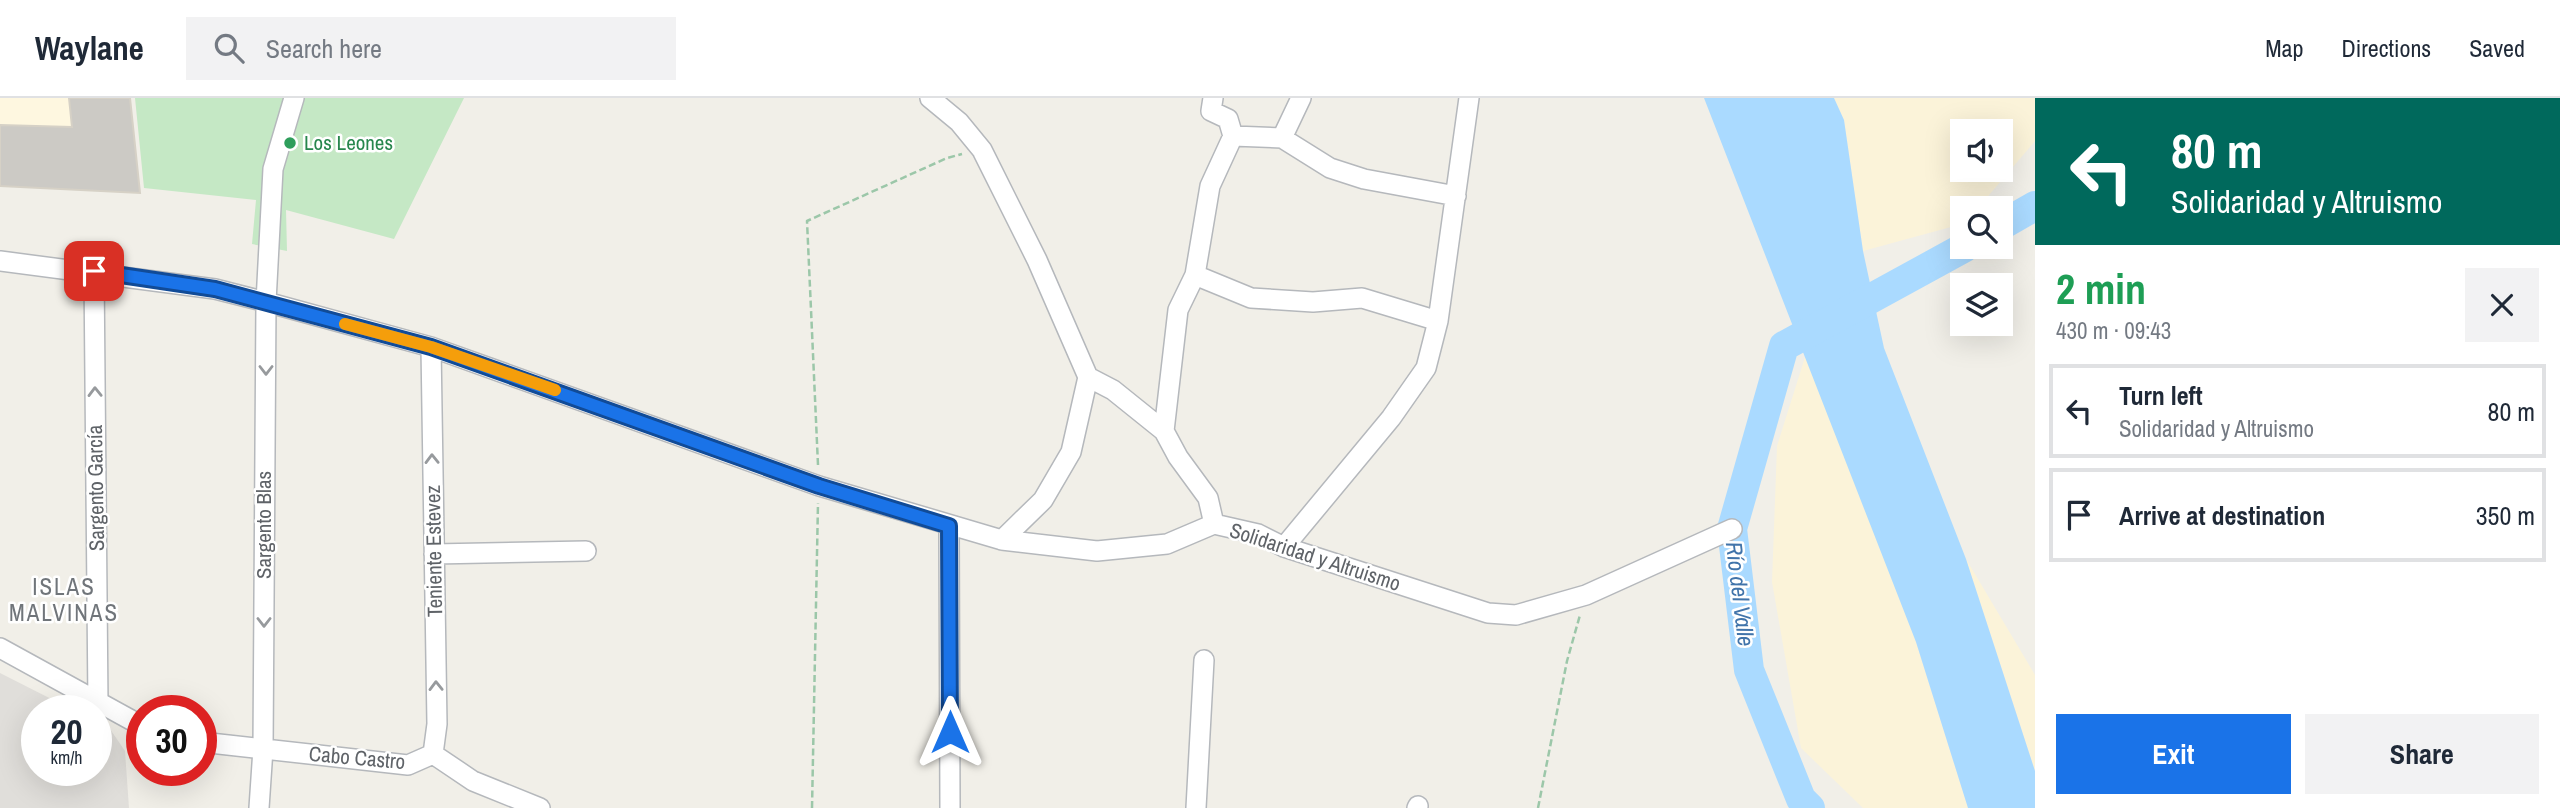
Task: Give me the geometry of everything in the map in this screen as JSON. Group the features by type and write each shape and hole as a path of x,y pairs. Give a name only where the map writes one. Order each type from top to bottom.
{"street":[{"name":"Sargento Blas","path":"259,808 263,749 266,302 273,169 294,98"},
{"path":"930,98 959,122 982,150 1037,260 1088,377 1071,452 1044,500 1002,540"},
{"path":"1164,431 1178,310 1195,275 1210,186 1233,136 1228,119 1211,111 1213,98"},
{"path":"1282,138 1301,98"},
{"path":"1284,547 1391,418 1426,368 1438,321 1469,98"},
{"path":"1233,136 1282,138 1329,169 1364,179 1456,196"},
{"name":"Solidaridad y Altruismo","path":"0,261 94,271 215,289 431,347 819,486 1002,540 1097,551 1167,544 1214,524 1258,534 1284,547 1488,613 1516,615 1586,595 1732,529"},
{"name":"Sargento García","path":"94,271 98,695"},
{"path":"1195,275 1251,298 1313,302 1362,298 1438,321"},
{"name":"Teniente Estevez","path":"431,347 437,724 433,754"},
{"path":"1088,377 1113,390 1164,431 1208,498 1214,524"},
{"path":"949,526 950,808"},
{"path":"434,554 586,551"},
{"path":"0,648 81,695"},
{"path":"1196,808 1204,660"},
{"name":"Cabo Castro","path":"217,744 408,765 433,754 473,781 540,808"}],"path":[{"path":"812,808 819,486 807,221 947,158 982,150"},
{"path":"1538,808 1567,661 1586,595"}],"shaded area":[{"path":"0,98 130,98 140,193 0,186"},
{"path":"0,673 43,695 21,695 21,786 112,786 112,732 125,751 129,808 0,808"}],"green space":[{"name":"Los Leones","path":"135,98 464,98 394,239 286,210 287,251 252,244 256,200 144,188"}],"sand":[{"path":"1834,98 2035,98 2035,141 2013,167 2013,119 1950,119 1950,182 2000,182 1988,196 1950,196 1950,227 1863,251 1844,120"},
{"path":"1806,354 1916,642 1968,808 1863,808 1801,748 1772,582 1777,446"},
{"path":"1966,559 2035,675 2035,771"}],"water":[{"path":"1704,98 1834,98 1844,120 1863,251 1884,348 1966,559 2035,771 2035,808 1968,808 1916,642"}],"building":[{"path":"69,98 130,98 140,193 0,186 0,125 72,127"}],"waterway":[{"name":"Río del Valle","path":"2013,219 2035,206"},
{"name":"Río del Valle","path":"1810,808 1801,799 1749,670 1732,529 1784,346 1950,255"}],"slow traffic":[{"path":"345,324 431,347 555,390"}],"place":[{"name":"Los Leones","path":"290,143"}],"district":[{"name":"ISLAS MALVINAS","path":"64,600"}],"route":[{"path":"94,271 215,289 431,347 819,486 949,526 950,732"}]}
